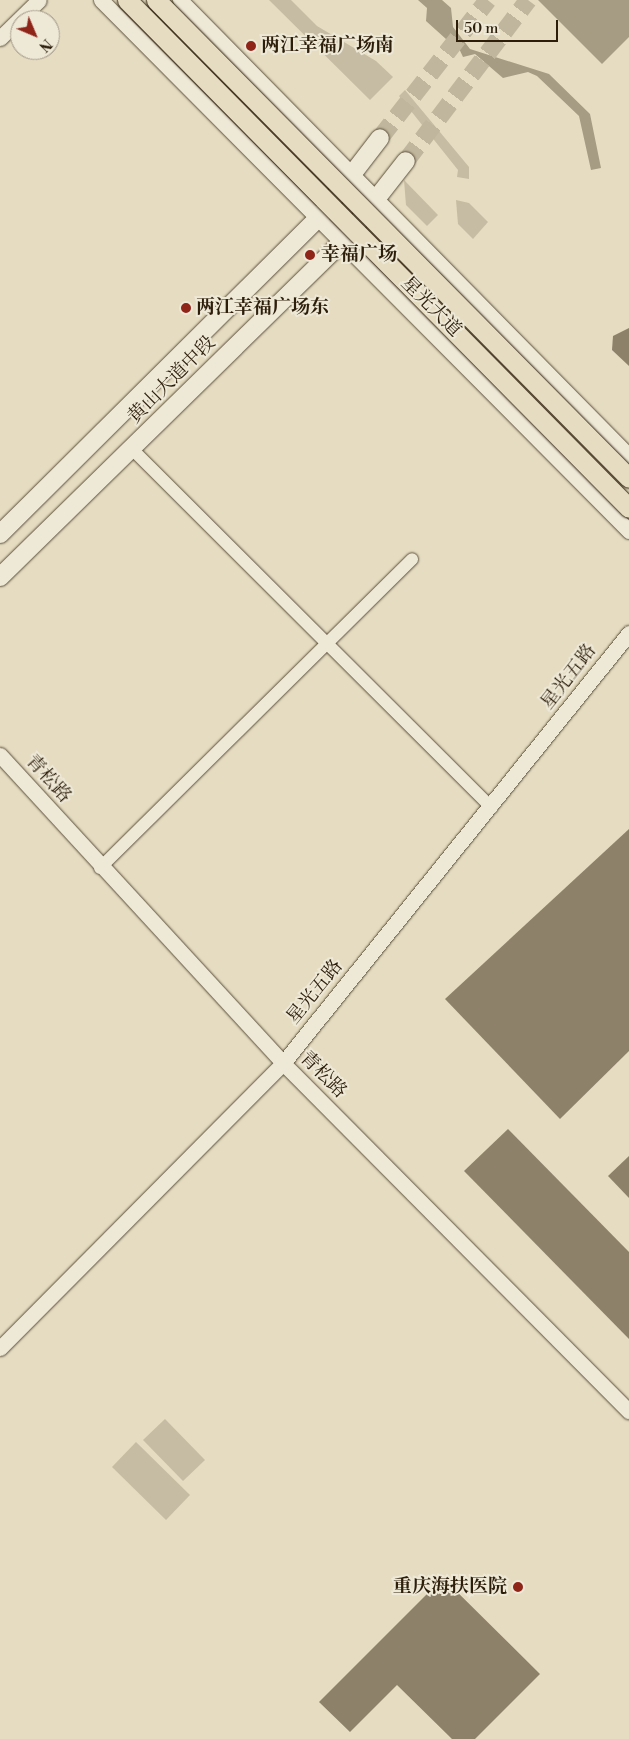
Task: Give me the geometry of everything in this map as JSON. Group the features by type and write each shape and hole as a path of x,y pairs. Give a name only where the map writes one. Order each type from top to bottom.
{"main road":[{"name":"星光大道","path":"127,0 629,508"},
{"name":"星光大道","path":"156,0 629,478"},
{"name":"黄山大道中段","path":"0,534 320,216 380,138"},
{"name":"黄山大道中段","path":"0,577 344,240 406,161"}],"street":[{"path":"0,38 39,0"},
{"path":"101,0 344,240 629,531"},
{"path":"180,0 354,173 629,456"},
{"path":"132,449 492,808"},
{"path":"100,868 412,559"},
{"name":"星光五路","path":"0,1348 284,1063 492,808 629,633"},
{"name":"青松路","path":"0,755 100,868 284,1063 629,1411"}],"shaded area":[{"path":"269,0 291,0 317,26 376,61 393,77 370,100"},
{"path":"418,0 442,0 451,8 453,27 470,49 549,74 590,114 601,168 591,170 579,116 537,76 528,72 503,78 475,54 463,57 455,40 446,39 426,21 427,8"},
{"path":"538,0 629,0 629,37 602,64"},
{"path":"405,90 469,167 469,179 457,177 458,170 399,96"},
{"path":"404,180 438,215 427,226 406,205"},
{"path":"456,200 469,203 488,222 473,239 458,224"},
{"path":"165,1419 205,1460 183,1481 143,1440"},
{"path":"136,1442 190,1495 166,1520 112,1467"}],"building":[{"path":"629,328 629,366 612,350 613,336"},
{"path":"629,829 629,1051 560,1119 445,999"},
{"path":"508,1129 629,1252 629,1339 464,1171"},
{"path":"629,1156 629,1198 608,1176"},
{"path":"443,1578 540,1674 475,1739 452,1739 397,1685 350,1732 319,1702"}],"tunnel":[{"path":"380,138 488,0"},
{"path":"406,161 528,0"}],"place":[{"name":"两江幸福广场南","path":"251,46"},
{"name":"幸福广场","path":"310,255"},
{"name":"两江幸福广场东","path":"186,308"},
{"name":"重庆海扶医院","path":"518,1587"}]}
